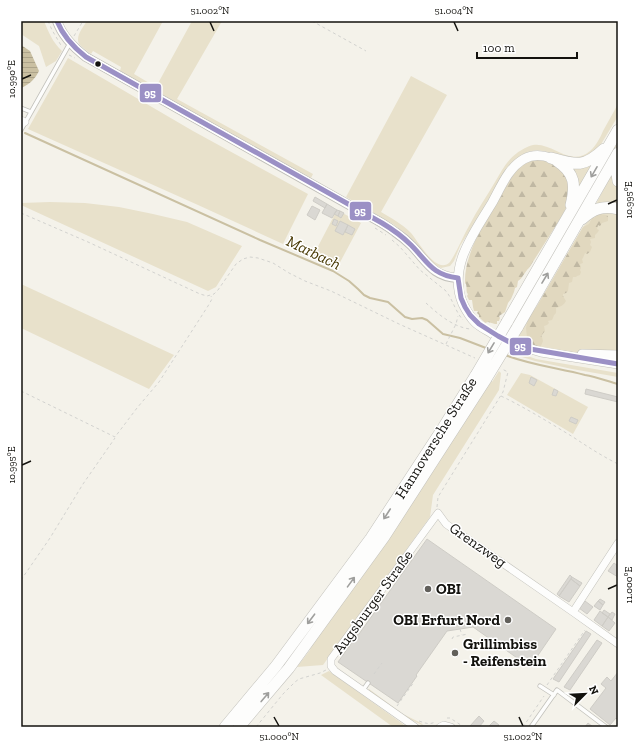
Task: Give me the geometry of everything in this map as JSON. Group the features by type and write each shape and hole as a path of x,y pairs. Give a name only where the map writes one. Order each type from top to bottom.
{"highway":[{"path":"551,158 576,164 587,162 598,155 616,134"},
{"name":"Hannoversche Straße","path":"239,727 289,668 384,537 481,377 507,322 616,134"},
{"name":"Hannoversche Straße","path":"225,727 276,666 371,538 443,428 517,328 618,154"},
{"path":"551,158 559,162 566,169 573,181 574,192 568,217"},
{"path":"618,160 616,172 618,182"},
{"path":"578,222 594,211 602,208 611,207 618,209"}],"main road":[{"path":"493,334 476,322 468,312 461,298 458,288 458,278 461,258 511,171 522,160 529,156 542,155 551,158"},
{"path":"514,344 542,352 618,364"},
{"path":"563,355 618,355"}],"street":[{"path":"57,21 64,36 86,57 395,231 411,245 431,268 441,275 451,278 458,278"},
{"name":"Grenzweg","path":"438,514 446,524 618,644"},
{"name":"Augsburger Straße","path":"416,723 335,671 331,666 331,659 438,514"},
{"path":"573,612 618,543"},
{"path":"439,724 451,727"}],"lane":[{"path":"21,130 23,121 31,112 70,43"},
{"path":"21,108 31,112"},
{"path":"363,690 368,683"},
{"path":"540,686 554,694"},
{"path":"531,727 557,690 606,727"}],"path":[{"path":"48,21 65,52 79,61"},
{"path":"70,43 82,21"},
{"path":"312,21 366,51"},
{"path":"21,213 207,296 218,290 236,264 250,257 258,258 273,263 300,278 478,359"},
{"path":"372,226 390,238 420,270 446,291 462,320"},
{"path":"21,580 115,437 159,382 208,306 212,299 211,295"},
{"path":"426,303 439,314 456,324 467,329 474,330 471,328"},
{"path":"446,344 454,329 458,315"},
{"name":"Grenzweg","path":"438,514 438,497 503,392 508,372 500,369"},
{"path":"21,391 115,437"},
{"path":"501,396 514,402 618,464"},
{"path":"523,727 589,624"},
{"path":"460,629 462,635"},
{"path":"452,639 453,637 468,634"},
{"path":"374,674 382,663"},
{"path":"256,727 283,694 298,679 320,673 331,666"},
{"path":"397,707 414,682"},
{"path":"446,718 450,718 464,727"},
{"path":"416,723 439,724"}],"shaded area":[{"path":"21,21 44,21 53,41 62,51 56,61 46,67 39,46 21,34"},
{"path":"87,21 163,21 134,74 156,87 192,21 222,21 177,99 313,174 311,178 132,78 120,71 121,67 93,51 91,54 78,42 80,33"},
{"path":"21,45 30,51 39,71 32,81 21,88"},
{"path":"68,58 193,131 308,194 283,244 28,129"},
{"path":"411,76 447,95 381,212 407,229 433,261 439,264 445,265 450,262 456,253 467,229 504,166 513,156 529,146 540,145 568,156 583,156 596,144 618,104 618,116 597,151 588,158 567,160 548,152 537,150 527,152 516,159 460,246 454,261 450,266 441,268 433,264 416,243 393,224 346,197"},
{"path":"618,137 618,144 513,326 510,324"},
{"path":"593,164 579,190 569,166"},
{"path":"610,177 612,177 618,188 618,206 596,204"},
{"path":"21,203 85,203 119,207 153,214 187,222 242,246 216,287 208,291 21,205"},
{"path":"337,210 361,223 337,268 312,258"},
{"path":"600,213 618,213 618,352 547,350 516,340 524,323 537,306 583,227 592,217"},
{"path":"21,284 174,355 149,389 21,328"},
{"path":"511,350 536,359 618,373 618,377 535,361 509,353"},
{"path":"499,371 501,373 499,390 433,495 430,517 323,665 297,667 310,650 311,645 490,381 492,382"},
{"path":"521,373 530,375 588,407 573,434 507,395"},
{"path":"329,671 407,727 393,727 321,675"},
{"path":"369,689 403,714 424,726 409,719 368,690"}],"green space":[{"path":"540,159 550,162 563,170 570,184 569,202 562,216 529,268 518,281 517,287 515,288 505,312 499,316 500,318 499,321 497,321 497,324 488,322 485,323 479,317 477,313 478,311 474,311 472,300 469,300 467,296 468,294 465,283 468,260 477,237 513,175 526,163"},
{"path":"601,214 607,215 608,221 602,223 600,226 598,225 597,229 599,230 595,235 595,238 590,239 590,245 592,247 590,252 587,254 585,253 582,259 583,263 580,264 580,275 573,277 572,282 569,283 568,291 563,294 566,301 562,306 556,308 556,313 552,320 548,321 549,323 544,326 545,331 541,336 543,341 541,346 538,348 531,344 527,344 526,328 528,319 583,227 589,224 592,218"}],"building":[{"path":"315,197 327,204 325,208 313,201"},
{"path":"327,204 337,210 332,218 322,213"},
{"path":"312,206 320,210 315,220 307,215"},
{"path":"337,210 340,211 338,216 334,214"},
{"path":"340,211 344,213 341,218 338,216"},
{"path":"334,219 338,221 336,226 332,224"},
{"path":"340,221 348,225 343,235 335,231"},
{"path":"348,225 355,229 352,235 345,232"},
{"path":"531,377 537,380 534,386 529,383"},
{"path":"554,389 558,391 556,396 552,395"},
{"path":"586,389 618,397 618,402 585,394"},
{"path":"571,417 578,420 576,424 569,421"},
{"path":"427,539 556,629 530,667 473,627 447,631 398,703 338,662"},
{"path":"614,563 618,566 618,577 608,571"},
{"path":"570,575 572,577 559,596 557,594"},
{"path":"572,577 582,583 580,586 571,579"},
{"path":"571,579 580,586 569,602 559,596"},
{"path":"600,599 605,602 603,605 598,601"},
{"path":"585,601 593,607 587,614 579,608"},
{"path":"598,601 603,605 600,610 594,606"},
{"path":"604,610 610,614 608,617 602,613"},
{"path":"600,611 608,617 602,626 594,620"},
{"path":"612,612 615,614 612,620 608,617"},
{"path":"608,617 615,623 609,631 602,626"},
{"path":"586,631 591,634 559,682 553,679"},
{"path":"597,640 602,643 570,690 564,687"},
{"path":"454,650 459,654 457,657 451,653"},
{"path":"618,672 618,720 616,718 610,725 590,709 606,688 601,684 607,677 611,681"},
{"path":"479,716 484,721 479,727 471,727 470,726"},
{"path":"494,721 499,725 497,727 488,727"},
{"path":"588,723 593,727 585,727"}],"waterway":[{"name":"Marbach","path":"25,133 260,240 333,271 349,281 364,295 388,302 405,317 412,319 422,318 427,320 443,334 460,338 486,348"},
{"name":"Marbach","path":"505,355 618,384"}],"transit line":[{"name":"95","path":"57,21 62,32 69,41 86,57 382,223 411,245 436,271 458,278"},
{"name":"95","path":"458,278 461,298 470,315 479,324 498,336 513,344 530,349 618,364"}],"place":[{"name":"OBI","path":"428,589"},
{"name":"OBI Erfurt Nord","path":"508,620"},
{"name":"Grillimbiss - Reifenstein","path":"455,653"}]}
